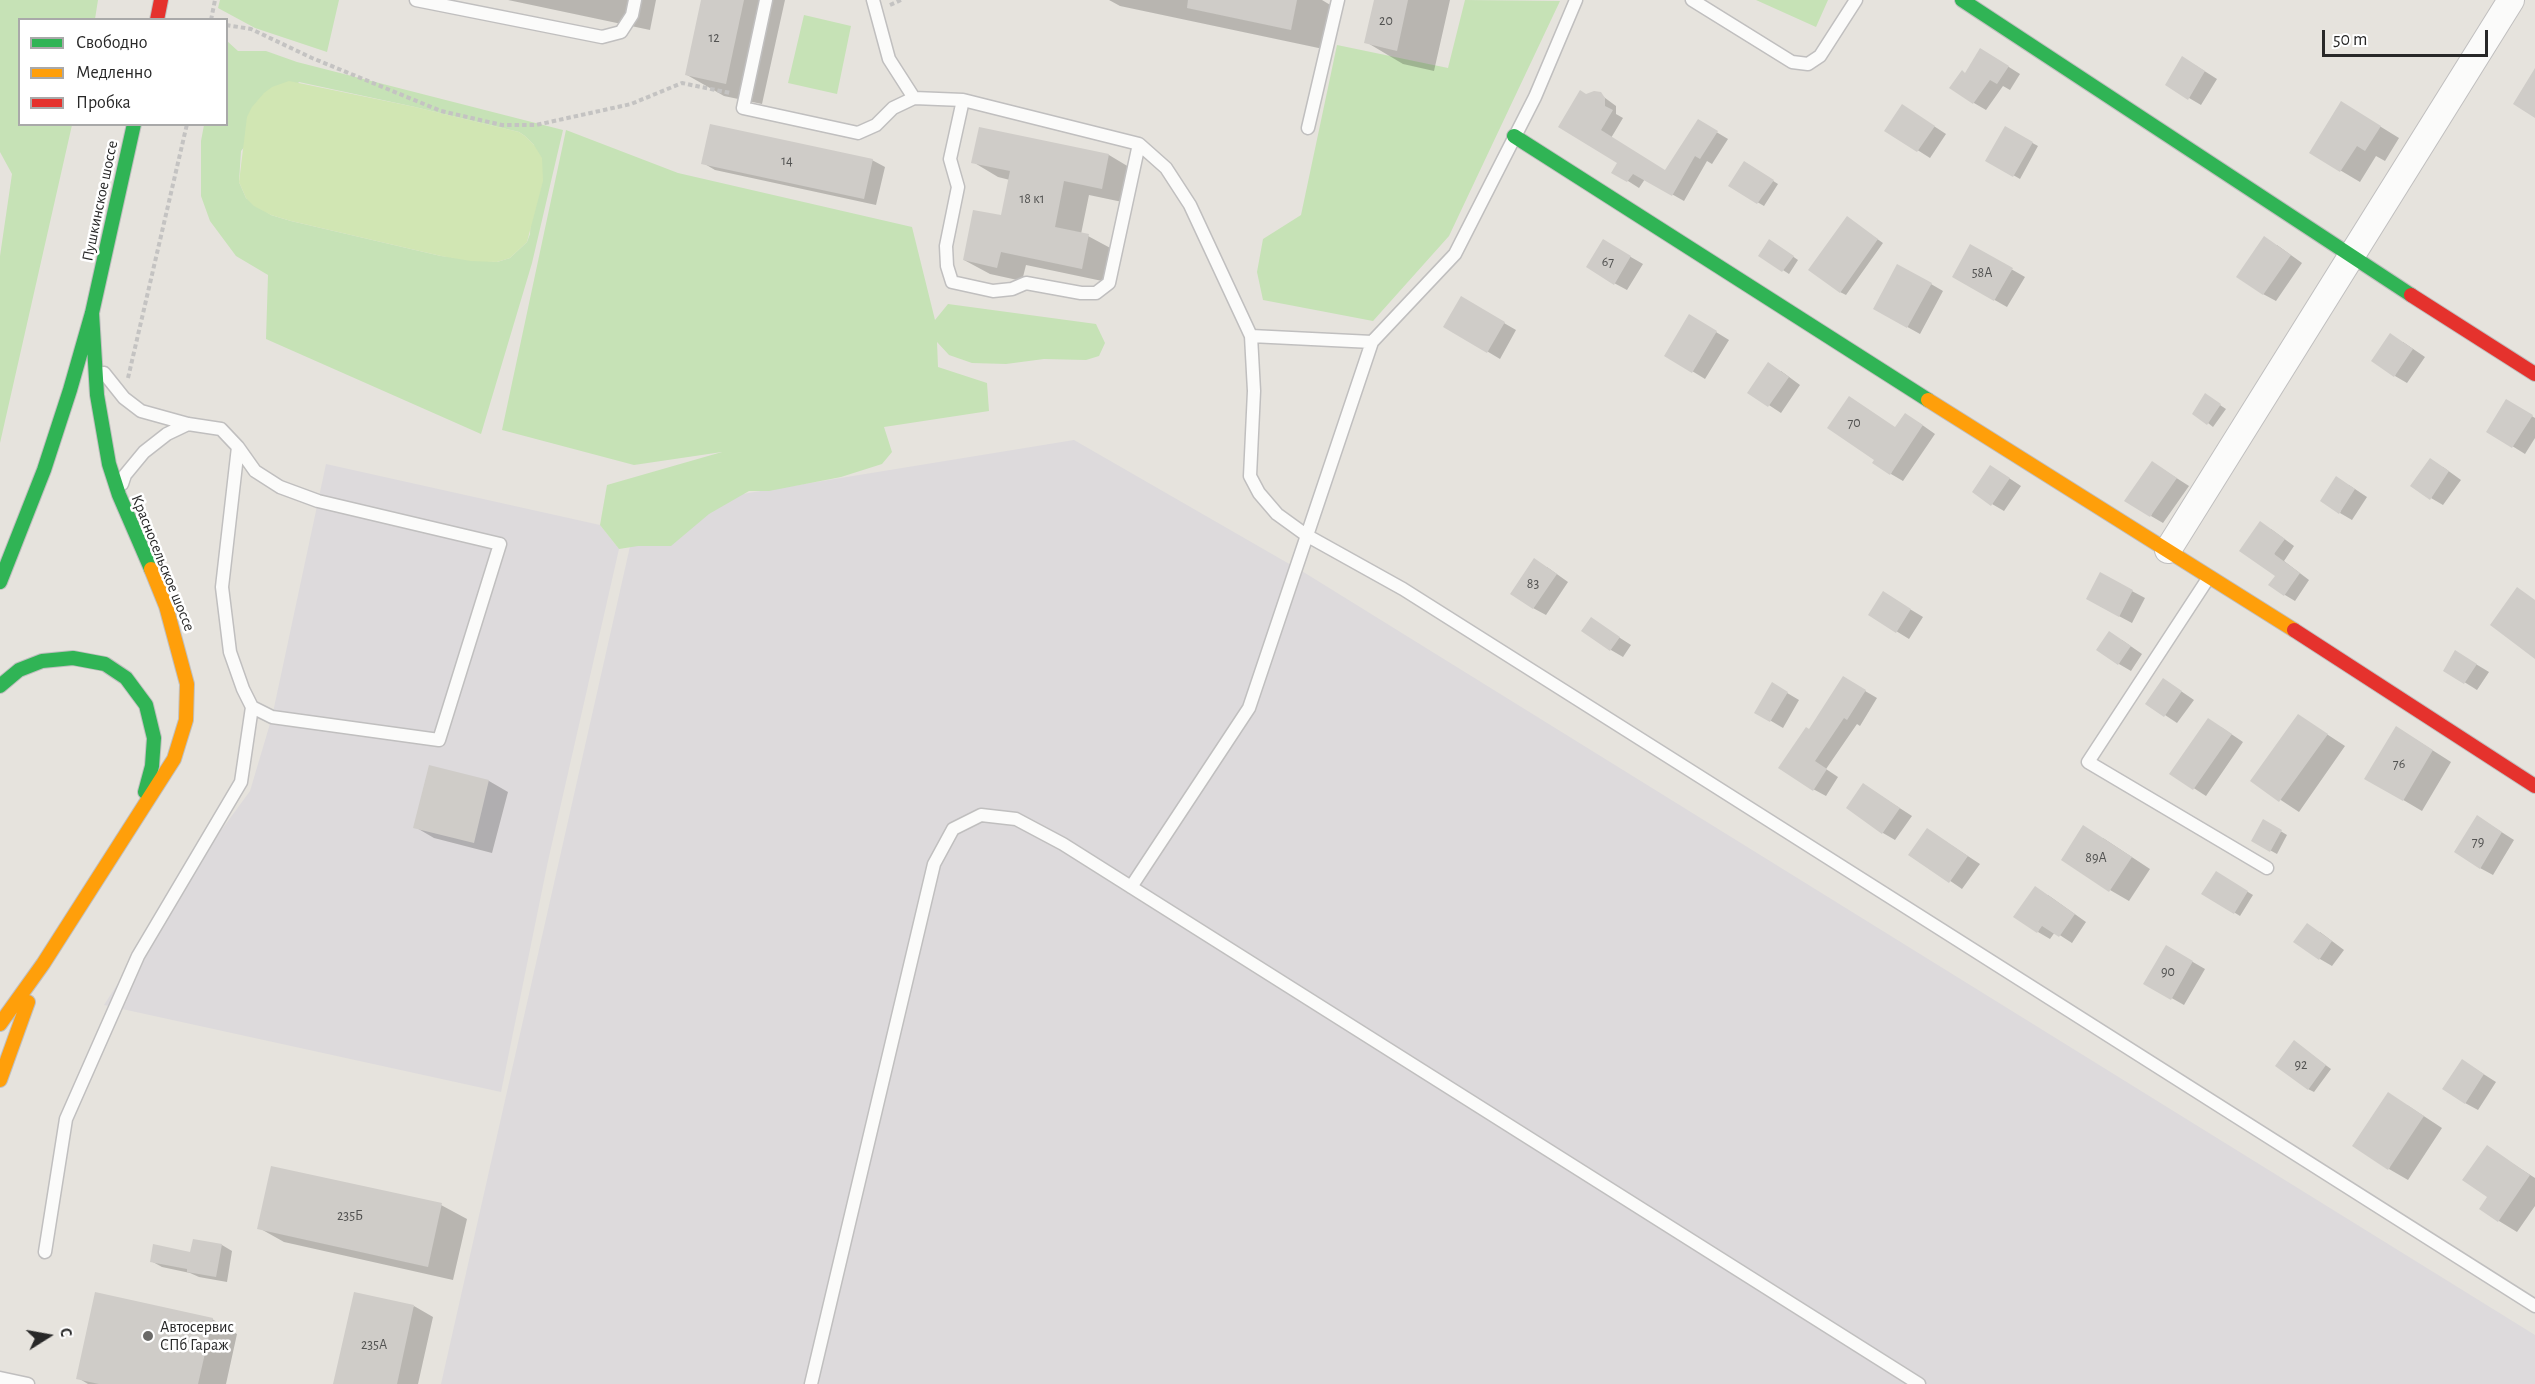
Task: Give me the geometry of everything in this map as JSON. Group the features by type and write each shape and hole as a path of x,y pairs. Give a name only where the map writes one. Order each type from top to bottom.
{"street":[{"path":"157,18 161,0"},
{"path":"1962,0 2349,256 2535,374"},
{"path":"2168,550 2349,256 2511,0"},
{"name":"Пушкинское шоссе","path":"98,285 134,126"},
{"path":"1514,136 1939,407 2210,576 2535,786"},
{"name":"Красносельское шоссе","path":"0,582 44,470 92,313 98,285"},
{"name":"Красносельское шоссе","path":"0,1024 42,964 174,759 186,720 186,684 166,606 118,495 109,464 97,395 92,313"},
{"path":"0,686 20,670 42,661 73,658 105,664 126,678 146,705 154,738 152,766 140,811"},
{"path":"0,1080 42,964"}],"lane":[{"path":"416,0 602,36 621,32 632,15 635,0"},
{"path":"766,0 743,108 858,133 876,125 893,108 914,98 963,100 1139,144 1166,168 1190,205 1251,336 1254,392 1250,476 1259,493 1277,514 1306,535 1403,589 2535,1306"},
{"path":"873,0 889,59 914,98"},
{"path":"1308,128 1338,0"},
{"path":"1131,887 1249,708 1372,342 1455,255 1535,98 1576,0"},
{"path":"1692,0 1792,62 1808,64 1820,56 1856,0"},
{"path":"963,100 950,159 958,187 945,246 946,267 952,282 993,291 1012,289 1026,283 1081,293 1096,293 1109,282 1139,144"},
{"path":"1251,336 1372,342"},
{"path":"96,363 124,398 141,411 188,424 221,429 238,447 255,471 280,487 318,501 500,544 439,740 272,717 252,707"},
{"path":"118,495 125,475 144,452 167,434 188,424"},
{"path":"45,1252 66,1119 138,956 241,782 252,707 230,652 222,587 238,447"},
{"path":"2210,576 2088,762 2267,868"},
{"path":"812,1384 934,864 953,829 981,815 1016,819 1063,844 1919,1384"},
{"path":"0,1378 28,1384"}],"path":[{"path":"212,18 215,0"},
{"path":"228,25 251,29 312,58 441,111 502,126 536,125 631,104 682,83 746,97"},
{"path":"124,398 187,126"}],"shaded area":[{"path":"1074,440 1305,573 2535,1335 2535,1384 441,1384 638,511"},
{"path":"326,464 600,525 619,549 548,861 501,1092 104,1005 181,885 250,791 272,717"}],"green space":[{"path":"0,0 98,0 95,18 18,18 18,126 72,126 0,443 0,256 12,174 0,152"},
{"path":"220,0 339,0 327,52 255,28 218,8"},
{"path":"1465,0 1560,1 1449,236 1373,321 1263,300 1257,272 1263,239 1301,215 1337,45 1448,68"},
{"path":"1756,0 1828,0 1816,27"},
{"path":"804,15 851,26 837,94 788,83"},
{"path":"228,42 238,51 266,51 297,62 563,130 532,263 481,434 266,339 268,275 236,256 210,221 201,196 201,141 204,126 228,126","holes":["299,82 519,132 534,145 530,234 527,242 510,258 497,262 441,256 271,215 246,198 239,182 241,151"]},
{"path":"289,81 415,107 519,132 525,136 542,158 543,181 527,242 510,258 497,262 471,261 291,221 271,215 254,206 246,198 239,182 247,117 264,93 272,87"},
{"path":"566,130 678,173 912,227 935,320 948,304 1096,324 1105,343 1099,356 1086,360 1044,359 1006,364 972,363 949,355 937,342 938,367 987,383 989,411 884,427 892,452 882,464 841,477 769,491 749,491 709,514 671,546 638,546 619,549 600,525 607,485 722,452 634,465 502,430"}],"building":[{"path":"701,0 744,0 726,84 685,75"},
{"path":"1188,0 1297,0 1291,30 1187,8"},
{"path":"1374,0 1408,0 1397,51 1364,43"},
{"path":"1980,48 2009,66 1997,84 1990,80 1973,104 1949,88 1962,70 1965,73"},
{"path":"2182,56 2205,71 2188,100 2165,85"},
{"path":"2535,68 2535,118 2513,104"},
{"path":"1580,90 1586,94 1594,91 1601,92 1605,98 1605,106 1613,110 1601,130 1665,170 1698,119 1718,131 1700,159 1695,156 1672,196 1633,174 1627,182 1611,173 1617,163 1558,127"},
{"path":"2341,101 2381,126 2365,151 2357,146 2340,172 2309,153"},
{"path":"1902,104 1935,126 1917,152 1884,131"},
{"path":"710,124 873,159 864,199 701,164"},
{"path":"2005,126 2033,142 2013,177 1985,161"},
{"path":"979,127 1109,154 1102,189 1064,181 1055,227 1089,234 1082,269 1001,252 997,268 963,260 973,210 1001,215 1010,171 971,163"},
{"path":"1744,161 1774,180 1757,204 1728,186"},
{"path":"1847,216 1878,239 1840,293 1808,270"},
{"path":"2264,236 2291,255 2263,295 2236,277"},
{"path":"1603,239 1631,256 1614,285 1586,267"},
{"path":"1769,239 1794,256 1782,272 1758,256"},
{"path":"1970,244 2013,268 1994,301 1952,277"},
{"path":"1897,264 1932,283 1907,328 1873,309"},
{"path":"1461,296 1505,322 1487,353 1443,327"},
{"path":"1689,314 1717,331 1692,373 1664,356"},
{"path":"2390,333 2413,349 2394,377 2371,361"},
{"path":"1768,362 1789,377 1768,407 1747,393"},
{"path":"2205,393 2221,404 2207,425 2192,414"},
{"path":"1849,396 1895,427 1905,413 1923,425 1890,475 1872,463 1874,460 1827,428"},
{"path":"2506,399 2533,415 2512,448 2486,432"},
{"path":"2430,458 2449,471 2430,500 2410,486"},
{"path":"2152,461 2177,478 2150,517 2124,501"},
{"path":"1990,465 2010,478 1991,506 1972,492"},
{"path":"2336,476 2355,489 2339,514 2320,501"},
{"path":"2260,521 2285,539 2274,554 2300,573 2284,596 2268,585 2275,576 2239,551"},
{"path":"1534,558 1557,574 1533,609 1510,594"},
{"path":"2100,572 2133,590 2119,617 2086,599"},
{"path":"2517,587 2535,600 2535,659 2490,625"},
{"path":"1883,591 1911,609 1896,633 1868,615"},
{"path":"1591,617 1620,637 1610,651 1581,631"},
{"path":"2109,631 2131,646 2118,665 2096,650"},
{"path":"2455,650 2477,664 2464,684 2443,671"},
{"path":"1843,676 1866,690 1847,720 1844,718 1815,761 1827,769 1813,791 1778,768 1806,727 1809,729"},
{"path":"2163,678 2182,691 2164,717 2145,704"},
{"path":"1772,682 1788,692 1770,722 1754,713"},
{"path":"2298,714 2328,734 2279,802 2250,781"},
{"path":"2208,718 2232,734 2193,790 2169,774"},
{"path":"2396,726 2433,750 2403,801 2364,779"},
{"path":"429,765 489,780 474,843 413,828"},
{"path":"1863,783 1900,808 1882,834 1846,808"},
{"path":"2477,815 2502,832 2480,869 2454,852"},
{"path":"2263,819 2282,830 2270,852 2251,841"},
{"path":"2083,825 2132,857 2109,892 2061,860"},
{"path":"1927,828 1968,856 1949,883 1908,855"},
{"path":"2216,871 2248,891 2234,914 2201,894"},
{"path":"2035,886 2075,914 2059,937 2042,926 2037,933 2013,917"},
{"path":"2307,923 2332,941 2319,960 2293,942"},
{"path":"2166,945 2193,961 2171,1000 2143,984"},
{"path":"2294,1040 2326,1065 2308,1090 2275,1066"},
{"path":"2462,1059 2484,1074 2465,1104 2442,1089"},
{"path":"2388,1092 2424,1116 2388,1170 2352,1146"},
{"path":"2487,1145 2530,1175 2498,1222 2479,1209 2487,1197 2462,1180"},
{"path":"271,1166 442,1203 428,1267 257,1229"},
{"path":"193,1239 222,1244 216,1277 150,1262 153,1244 190,1252"},
{"path":"95,1292 213,1318 198,1384 99,1384 76,1379"},
{"path":"354,1292 414,1305 397,1384 333,1384"}],"traffic: fast":[{"path":"1962,0 2411,295"},
{"path":"0,582 44,470 70,390 92,313 134,126"},
{"path":"1514,136 1928,400"},
{"path":"92,313 97,395 109,464 119,495 151,569"},
{"path":"0,686 19,670 42,661 73,658 105,664 126,678 146,705 154,738 152,766 145,792"}],"traffic: slow":[{"path":"1928,400 2294,630"},
{"path":"0,1024 43,964 174,759 186,720 187,684 166,606 151,569"},
{"path":"0,1080 28,1002"}],"traffic: jam":[{"path":"157,18 161,0"},
{"path":"2411,295 2535,374"},
{"path":"2294,630 2535,786"}],"place":[{"name":"Автосервис СПб Гараж","path":"148,1336"}]}
